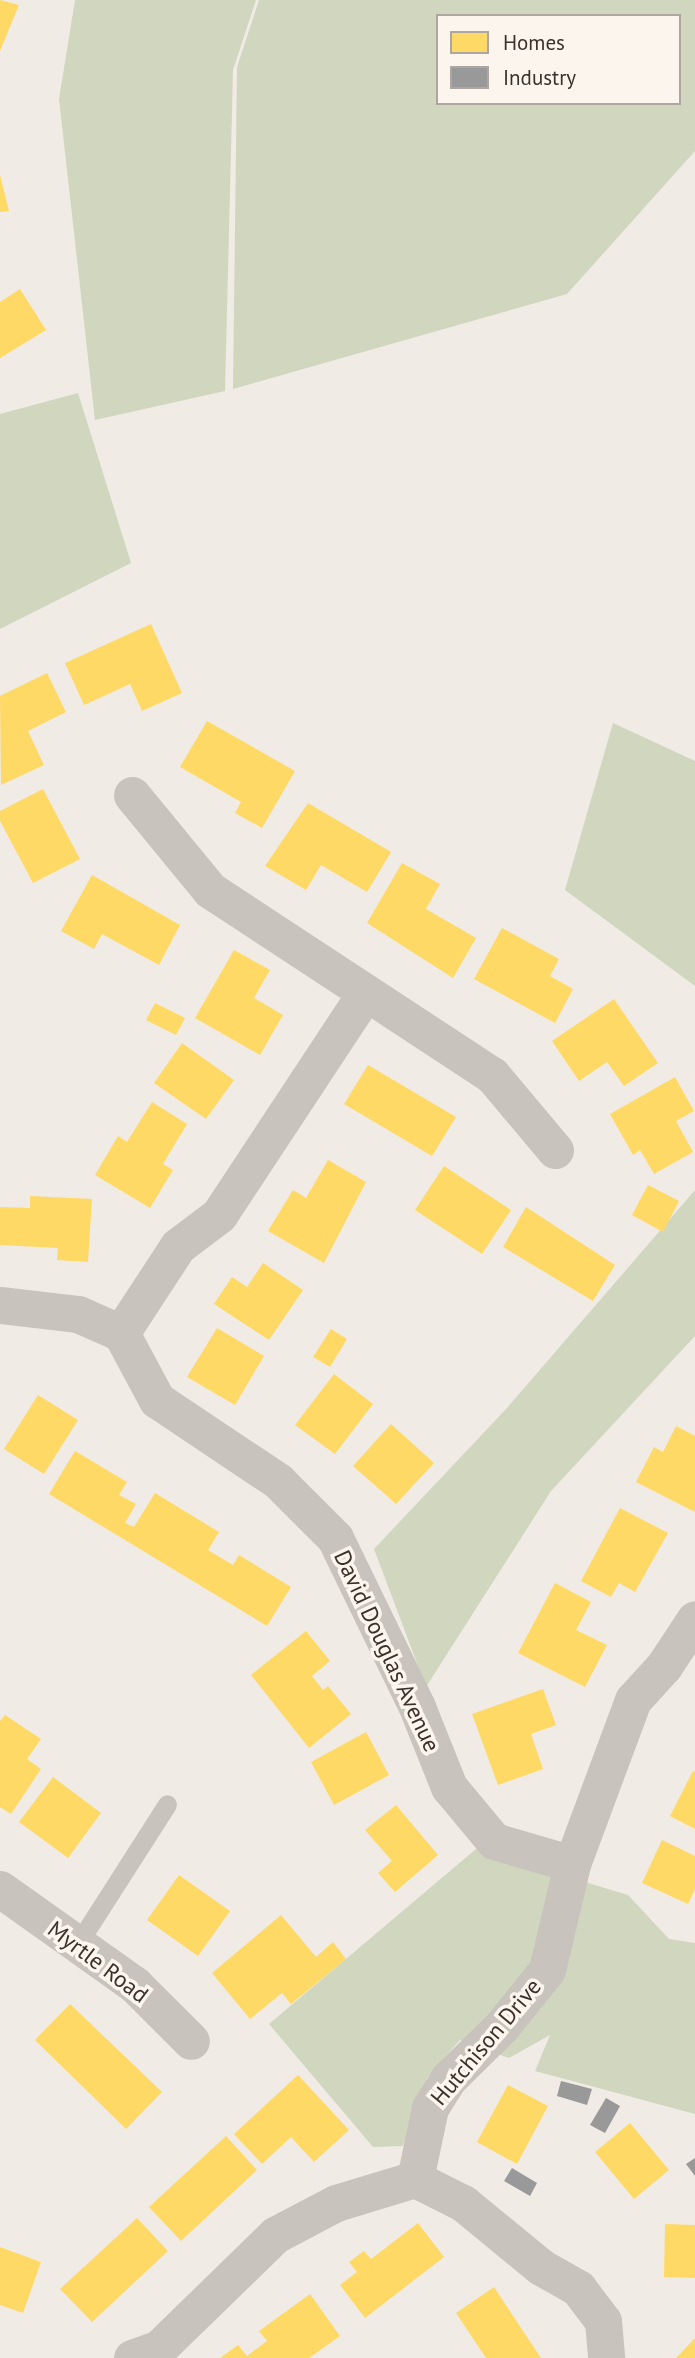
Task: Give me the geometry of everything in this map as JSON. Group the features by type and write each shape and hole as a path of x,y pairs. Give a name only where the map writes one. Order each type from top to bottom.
{"street":[{"path":"132,795 210,890 364,995 492,1076 555,1150"},
{"path":"0,1304 78,1314 121,1333 178,1246 219,1215 364,995"},
{"name":"David Douglas Avenue","path":"121,1333 157,1400 278,1481 335,1538 417,1707 449,1787 494,1841 572,1864"},
{"name":"Hutchison Drive","path":"415,2179 430,2108 449,2079 501,2027 547,1970 572,1864 633,1700 664,1666 695,1619"},
{"name":"Myrtle Road","path":"0,1889 135,1985 191,2041"},
{"path":"132,2358 159,2348 275,2235 336,2203 415,2179 463,2203 541,2267 578,2288 603,2320 606,2358"}],"lane":[{"path":"77,1945 167,1804"}],"green space":[{"path":"75,0 256,0 233,70 225,391 95,420 59,99"},
{"path":"259,0 695,0 695,151 567,294 233,389 237,67"},
{"path":"78,393 131,563 0,629 0,414"},
{"path":"613,723 695,761 695,986 565,890"},
{"path":"695,1190 695,1336 551,1491 426,1687 374,1549 507,1408"},
{"path":"476,1849 628,1895 669,1939 695,1943 695,2114 535,2071 550,2035 509,2058 460,2040 427,2078 403,2146 373,2147 269,2024"}],"building: Homes":[{"path":"0,0 19,5 0,51"},
{"path":"0,175 9,211 0,212"},
{"path":"20,289 46,330 0,358 0,302"},
{"path":"151,624 182,693 142,711 130,684 84,705 65,663"},
{"path":"47,673 66,712 28,731 44,765 1,785 0,696"},
{"path":"207,721 295,771 262,828 235,813 241,802 180,767"},
{"path":"43,789 80,859 33,883 0,821 0,811"},
{"path":"308,803 391,852 367,892 321,865 306,890 265,866"},
{"path":"402,863 440,884 426,909 476,938 453,978 367,923"},
{"path":"92,875 180,925 159,965 102,934 94,949 61,931"},
{"path":"502,928 559,959 550,976 573,989 555,1023 474,979"},
{"path":"234,950 270,970 254,998 283,1015 260,1055 195,1018"},
{"path":"614,999 658,1063 624,1086 607,1062 579,1081 552,1041"},
{"path":"155,1003 185,1018 176,1035 146,1020"},
{"path":"182,1043 234,1080 206,1119 154,1083"},
{"path":"368,1065 456,1117 432,1156 344,1104"},
{"path":"675,1077 694,1111 676,1121 693,1152 654,1174 640,1150 633,1155 610,1114"},
{"path":"152,1102 187,1124 163,1164 173,1170 150,1208 95,1175 118,1136 127,1142"},
{"path":"328,1160 366,1182 324,1263 268,1231 293,1190 306,1198"},
{"path":"444,1166 511,1210 482,1254 415,1210"},
{"path":"648,1185 679,1201 663,1232 632,1215"},
{"path":"30,1196 92,1199 88,1262 57,1260 58,1248 0,1245 0,1207 30,1208"},
{"path":"526,1207 615,1265 593,1301 503,1247"},
{"path":"263,1263 303,1290 269,1340 214,1304 232,1277 247,1287"},
{"path":"217,1328 264,1356 235,1405 187,1377"},
{"path":"331,1329 347,1339 330,1367 313,1357"},
{"path":"334,1374 373,1404 335,1454 295,1425"},
{"path":"38,1395 78,1420 44,1474 4,1449"},
{"path":"391,1424 434,1463 396,1504 353,1466"},
{"path":"676,1426 695,1436 695,1512 636,1482 654,1447 663,1452"},
{"path":"75,1451 127,1482 119,1495 136,1504 125,1523 134,1527 155,1493 219,1532 208,1550 233,1565 239,1555 291,1587 267,1626 49,1494"},
{"path":"620,1508 668,1533 635,1592 619,1583 611,1597 581,1581"},
{"path":"555,1583 591,1602 576,1630 607,1645 585,1687 518,1653"},
{"path":"306,1631 330,1661 312,1676 323,1690 328,1686 351,1714 309,1748 251,1675"},
{"path":"543,1689 556,1725 531,1734 543,1769 498,1785 472,1714"},
{"path":"5,1715 41,1739 27,1759 41,1769 11,1814 0,1807 0,1721"},
{"path":"366,1732 389,1775 334,1805 311,1762"},
{"path":"693,1771 695,1772 695,1829 670,1816"},
{"path":"53,1777 101,1813 68,1858 19,1822"},
{"path":"396,1805 438,1855 395,1892 378,1873 392,1861 365,1830"},
{"path":"662,1840 695,1856 695,1889 688,1904 642,1883"},
{"path":"179,1875 230,1911 198,1956 147,1920"},
{"path":"281,1915 316,1957 333,1942 346,1959 291,2004 282,1993 250,2019 212,1973"},
{"path":"70,2004 162,2092 126,2129 35,2040"},
{"path":"298,2075 349,2130 314,2162 291,2137 262,2164 234,2134"},
{"path":"508,2085 548,2106 517,2164 477,2142"},
{"path":"630,2123 669,2170 634,2199 595,2152"},
{"path":"226,2136 257,2170 181,2241 149,2207"},
{"path":"137,2218 168,2251 92,2322 60,2289"},
{"path":"418,2223 444,2257 365,2318 340,2285 357,2272 349,2262 364,2251 371,2259"},
{"path":"665,2224 695,2225 695,2278 664,2277"},
{"path":"0,2247 41,2262 23,2313 0,2305"},
{"path":"494,2287 541,2358 486,2358 456,2313"},
{"path":"310,2294 340,2336 309,2358 220,2358 238,2345 247,2356 267,2341 259,2331"},
{"path":"695,2338 695,2358 676,2358"}],"building: Industry":[{"path":"561,2081 592,2089 587,2105 557,2096"},
{"path":"606,2098 620,2106 605,2133 590,2125"},
{"path":"695,2158 695,2176 686,2164"},
{"path":"512,2168 537,2183 530,2196 504,2181"}]}
